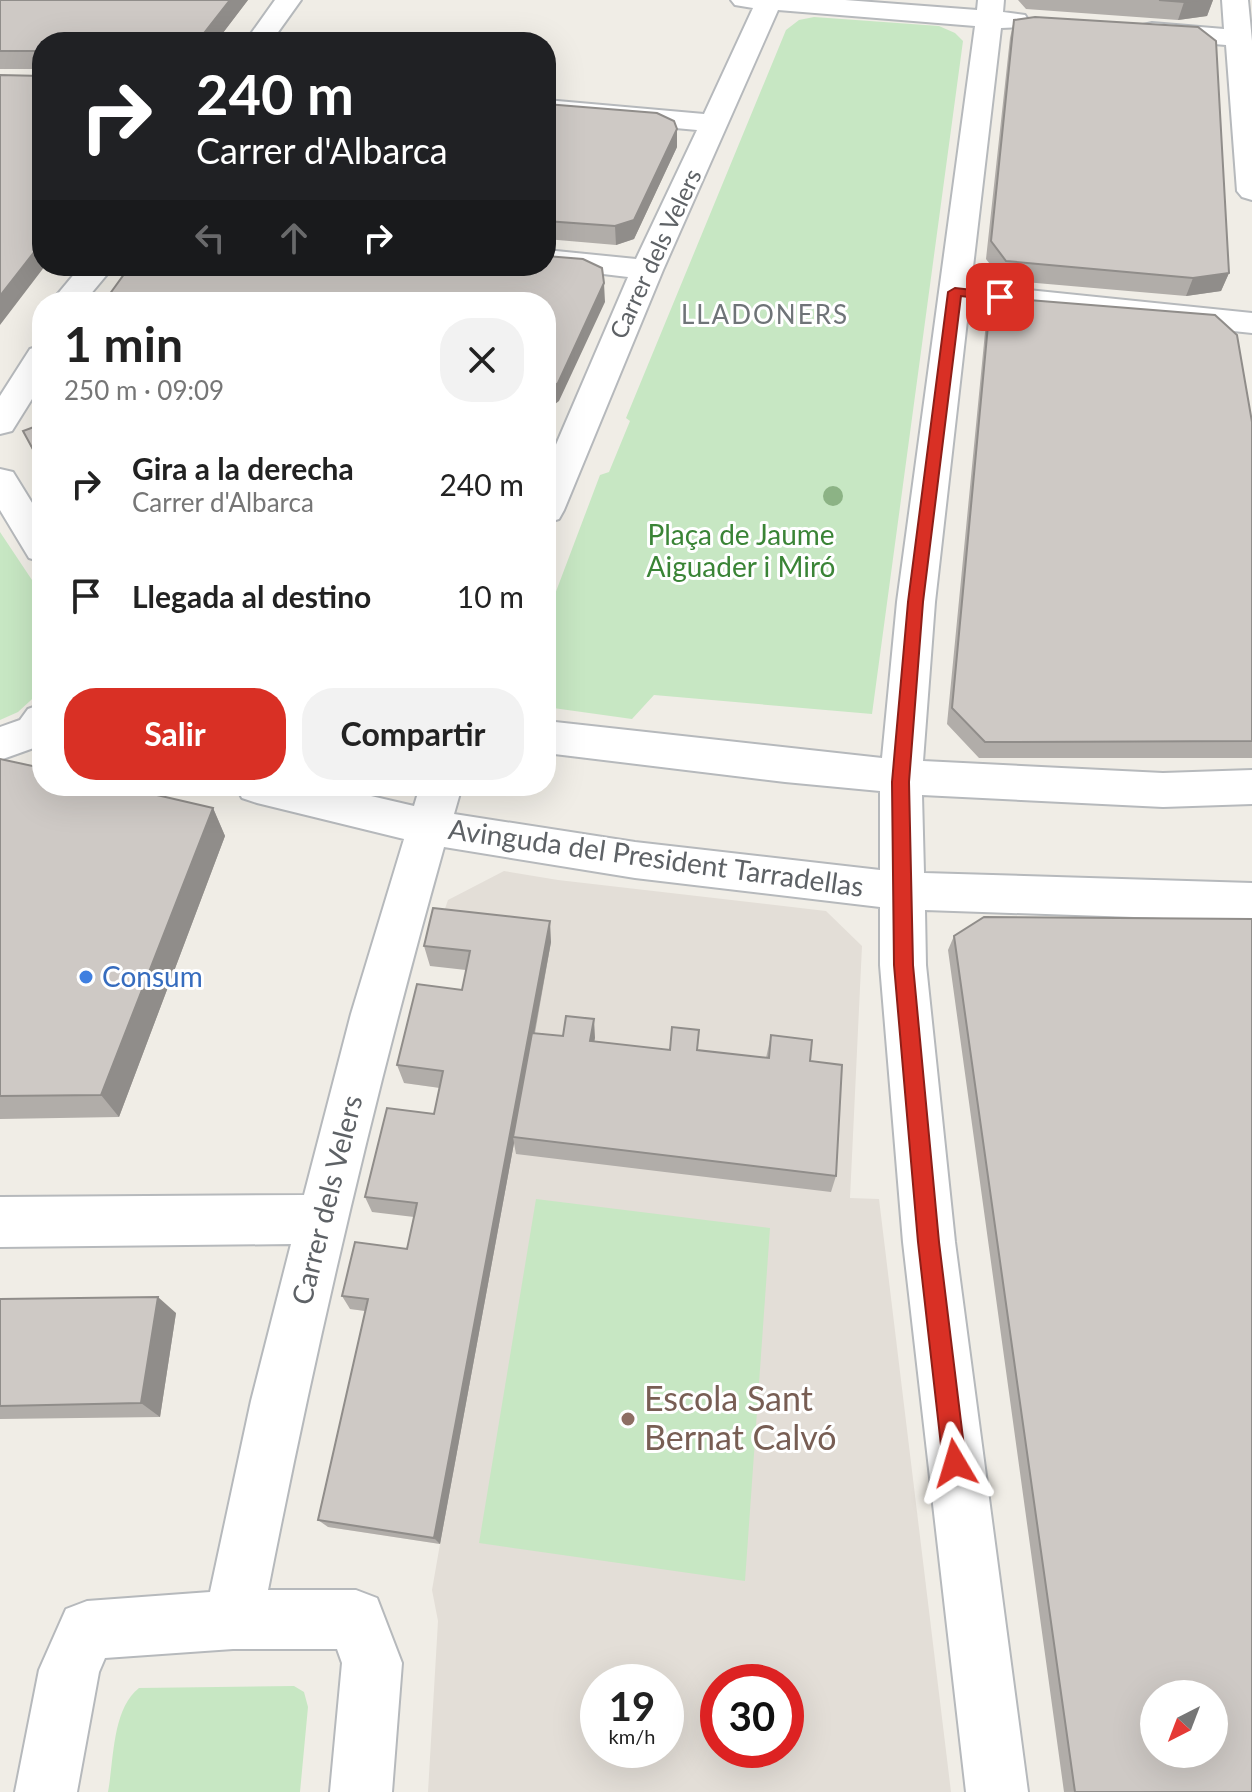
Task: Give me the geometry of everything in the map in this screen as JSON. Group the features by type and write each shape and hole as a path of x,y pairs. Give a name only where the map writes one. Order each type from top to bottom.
{"street":[{"path":"265,32 288,0"},
{"path":"1235,0 1252,191"},
{"path":"761,1 990,9 1037,22"},
{"name":"Carrer dels Velers","path":"559,442 647,270 714,123 761,1"},
{"path":"990,9 916,602 902,774 902,891 903,965 929,1242 997,1792"},
{"path":"1129,30 1237,38"},
{"path":"556,109 714,123"},
{"path":"556,260 647,270"},
{"path":"955,292 1252,323"},
{"path":"0,423 32,357"},
{"path":"0,481 32,533"},
{"path":"556,738 785,766 982,783 1163,790 1252,787"},
{"name":"Avinguda del President Tarradellas","path":"341,796 434,807 635,860 902,891 1252,902"},
{"name":"Carrer dels Velers","path":"233,1620 278,1401 374,1014 434,807"},
{"path":"0,1222 323,1219"},
{"path":"46,1792 69,1670 87,1630 233,1620 356,1619 372,1663 361,1792"}],"shaded area":[{"name":"Escola Sant Bernat Calvó","path":"504,871 826,911 862,946 850,1198 879,1199 951,1792 428,1792 438,1621 432,1590 440,1544 328,1527 373,1312 350,1309 363,1257 413,1263 448,1089 404,1083 422,1004 466,1009 474,972 438,929 448,900"}],"green space":[{"name":"Plaça de Jaume Aiguader i Miró","path":"814,17 939,26 955,33 963,41 872,714 654,695 632,719 556,708 556,592 600,475 609,472 630,421 626,418 786,30 799,20"},
{"path":"0,532 32,580 32,699 18,712 0,720"},
{"path":"536,1199 770,1228 745,1581 479,1543"},
{"path":"294,1686 304,1692 308,1707 300,1792 108,1792 119,1722 130,1697 139,1688"}],"building":[{"path":"0,0 230,0 205,32 32,32 32,51 0,51"},
{"path":"1035,17 1198,27 1216,41 1229,273 1193,278 1006,261 991,241 1014,20"},
{"path":"0,75 32,76 32,255 0,296"},
{"path":"556,105 657,113 674,121 677,129 634,220 615,226 556,222"},
{"path":"556,257 583,259 602,268 604,283 556,384 556,292 111,292 123,276 556,276"},
{"path":"1016,299 1215,315 1237,335 1252,422 1252,741 985,742 952,708 990,304"},
{"path":"32,428 32,448 23,431"},
{"name":"Consum","path":"0,759 32,766 32,796 161,796 213,808 101,1095 0,1096"},
{"path":"433,908 550,921 434,1538 318,1520 368,1299 342,1296 355,1242 407,1249 417,1203 365,1197 387,1108 434,1114 443,1071 397,1065 417,984 462,990 470,951 424,946"},
{"path":"984,917 1252,919 1252,1792 1075,1792 954,936"},
{"path":"566,1016 594,1019 590,1041 670,1050 672,1027 699,1030 697,1050 769,1058 771,1035 812,1040 810,1061 842,1065 836,1176 513,1137 532,1033 563,1036"},
{"path":"158,1297 141,1403 0,1406 0,1299"}],"place":[{"name":"Consum","path":"86,977"},
{"name":"Escola Sant Bernat Calvó","path":"628,1419"}],"district":[{"name":"LLADONERS","path":"765,315"}],"route":[{"path":"955,1463 929,1242 903,965 901,782 916,602 955,292 1000,297"}]}
